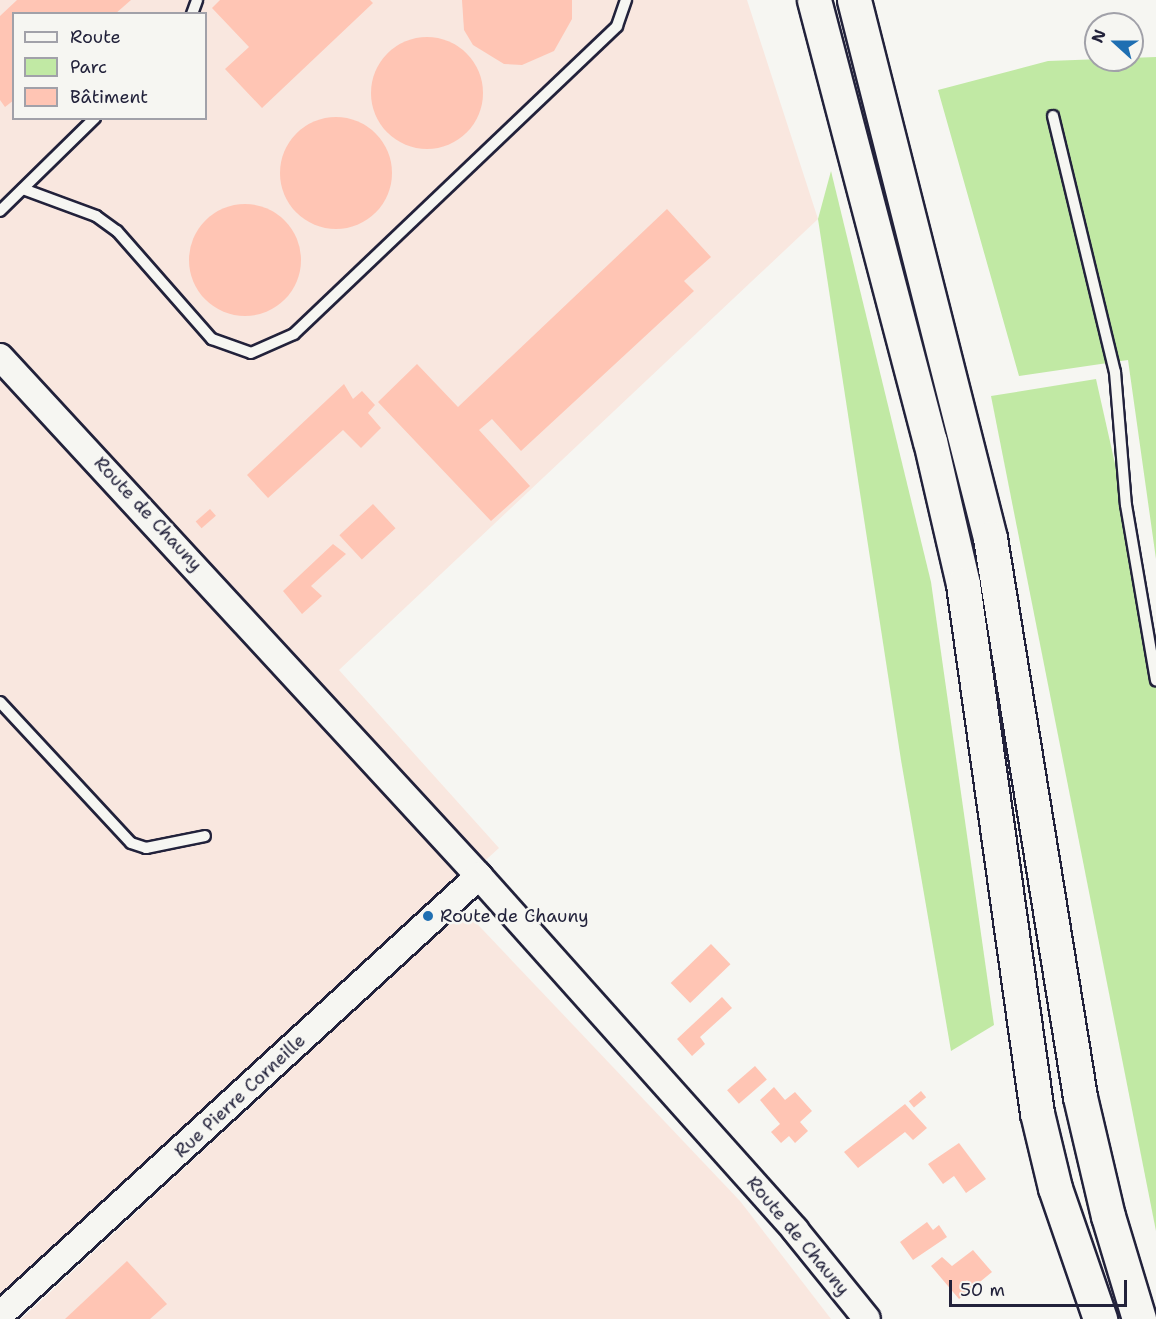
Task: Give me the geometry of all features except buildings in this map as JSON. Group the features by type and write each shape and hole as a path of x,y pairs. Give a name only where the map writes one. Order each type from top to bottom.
{"highway":[{"path":"814,0 930,441 963,584 1037,1113 1054,1188 1098,1314"},
{"path":"854,0 990,538 1064,1012 1105,1203 1139,1319"},
{"path":"1105,1203 1153,1319"}],"street":[{"name":"Route de Chauny","path":"0,357 479,876 795,1230 867,1319"},
{"name":"Rue Pierre Corneille","path":"0,1315 479,876"}],"lane":[{"path":"23,189 103,221 117,231 212,339 251,353 294,334 617,26 626,0"},
{"path":"1053,116 1115,372 1126,506 1156,680"},
{"path":"0,211 93,120"},
{"path":"0,702 131,843 146,848 205,836"}],"shaded area":[{"path":"0,0 747,0 818,219 339,670 499,848 0,1300"},
{"path":"464,910 740,1201 831,1319 21,1319"}],"green space":[{"path":"1144,57 1156,57 1156,559 1128,360 1019,376 938,90 1048,61 1084,60 1084,72 1144,72"},
{"path":"831,171 931,582 994,1025 951,1051 901,760 818,219"},
{"path":"1096,379 1156,647 1156,1231 991,396"}],"place":[{"name":"Route de Chauny","path":"428,916"}]}
